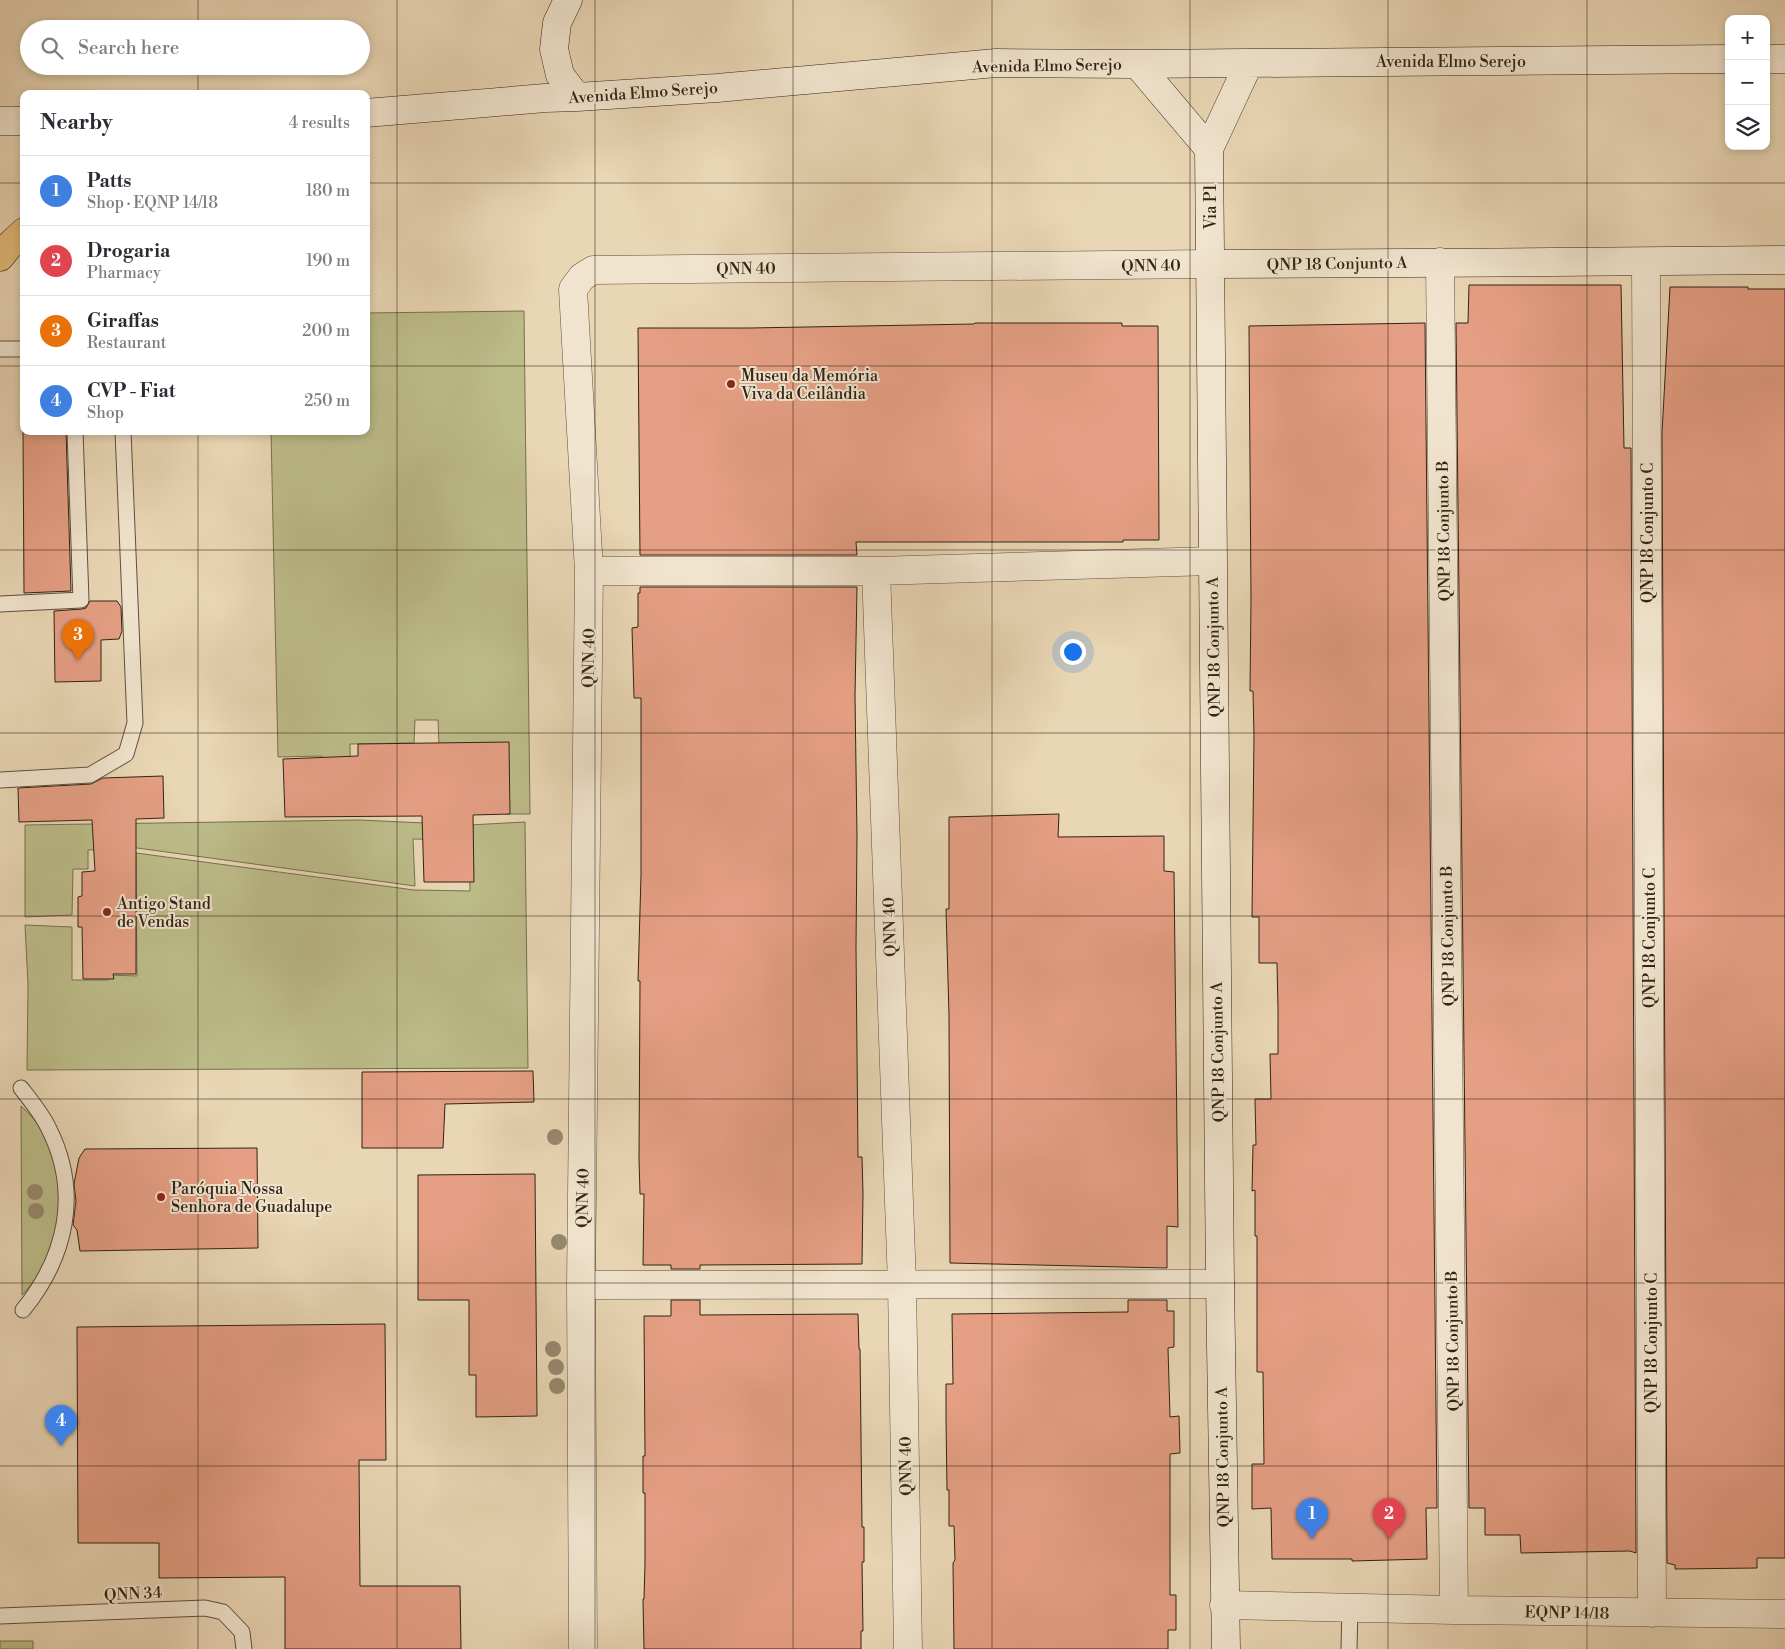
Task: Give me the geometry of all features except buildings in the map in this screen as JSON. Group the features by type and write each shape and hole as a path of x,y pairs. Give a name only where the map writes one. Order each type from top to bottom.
{"main road":[{"path":"0,257 20,236"}],"street":[{"path":"568,0 557,23 554,49 560,74 577,97"},
{"name":"Avenida Elmo Serejo","path":"370,113 545,98 717,88 996,63 1137,64 1725,59"},
{"path":"1770,59 1785,59"},
{"name":"Via P1","path":"1210,264 1209,149 1249,63"},
{"path":"1137,64 1209,149"},
{"path":"0,120 20,121"},
{"name":"QNP 18 Conjunto A","path":"1224,1605 1210,264 1785,260"},
{"name":"QNP 18 Conjunto B","path":"1440,262 1454,1610"},
{"name":"QNP 18 Conjunto C","path":"1646,262 1652,1613"},
{"name":"QNN 40","path":"583,1649 580,1285 589,571 573,289 582,277 593,270 1210,264"},
{"path":"589,571 876,571 1212,561"},
{"name":"QNN 40","path":"876,571 902,1284 908,1649"},
{"path":"580,1285 1220,1284"},
{"path":"1224,1605 1226,1649"},
{"name":"EQNP 14/18","path":"1224,1605 1785,1614"}],"lane":[{"path":"0,349 20,349"},
{"path":"0,604 81,600 75,435"},
{"path":"0,780 90,775 126,754 136,723 124,435"},
{"path":"21,1088 49,1129 58,1152 64,1176 66,1200 64,1225 59,1248 38,1292 23,1310"},
{"path":"1349,1649 1350,1607"},
{"name":"QNN 34","path":"0,1616 205,1608 223,1612 230,1619 242,1632 244,1649"}],"green space":[{"path":"524,311 530,814 505,814 439,744 438,720 415,720 414,743 350,744 351,814 326,814 322,756 278,757 271,435 370,435 370,313"},
{"path":"359,820 469,825 525,822 528,1068 27,1070 28,985 25,925 72,927 72,980 108,980 108,975 137,976 136,853 414,890 470,891 469,840 413,839 415,886 137,848 88,850 88,869 73,869 72,915 25,917 25,825"},
{"path":"21,1106 44,1132 50,1145 55,1159 59,1190 55,1236 49,1255 39,1274 22,1295"},
{"path":"0,1641 33,1641 33,1649 0,1649"}],"place":[{"name":"Museu da Memória Viva da Ceilândia","path":"731,384"},
{"name":"Giraffas","path":"78,660"},
{"name":"Antigo Stand de Vendas","path":"107,912"},
{"name":"Paróquia Nossa Senhora de Guadalupe","path":"161,1197"},
{"name":"CVP - Fiat","path":"61,1446"},
{"name":"Patts","path":"1312,1539"},
{"name":"Drogaria","path":"1389,1539"}]}
